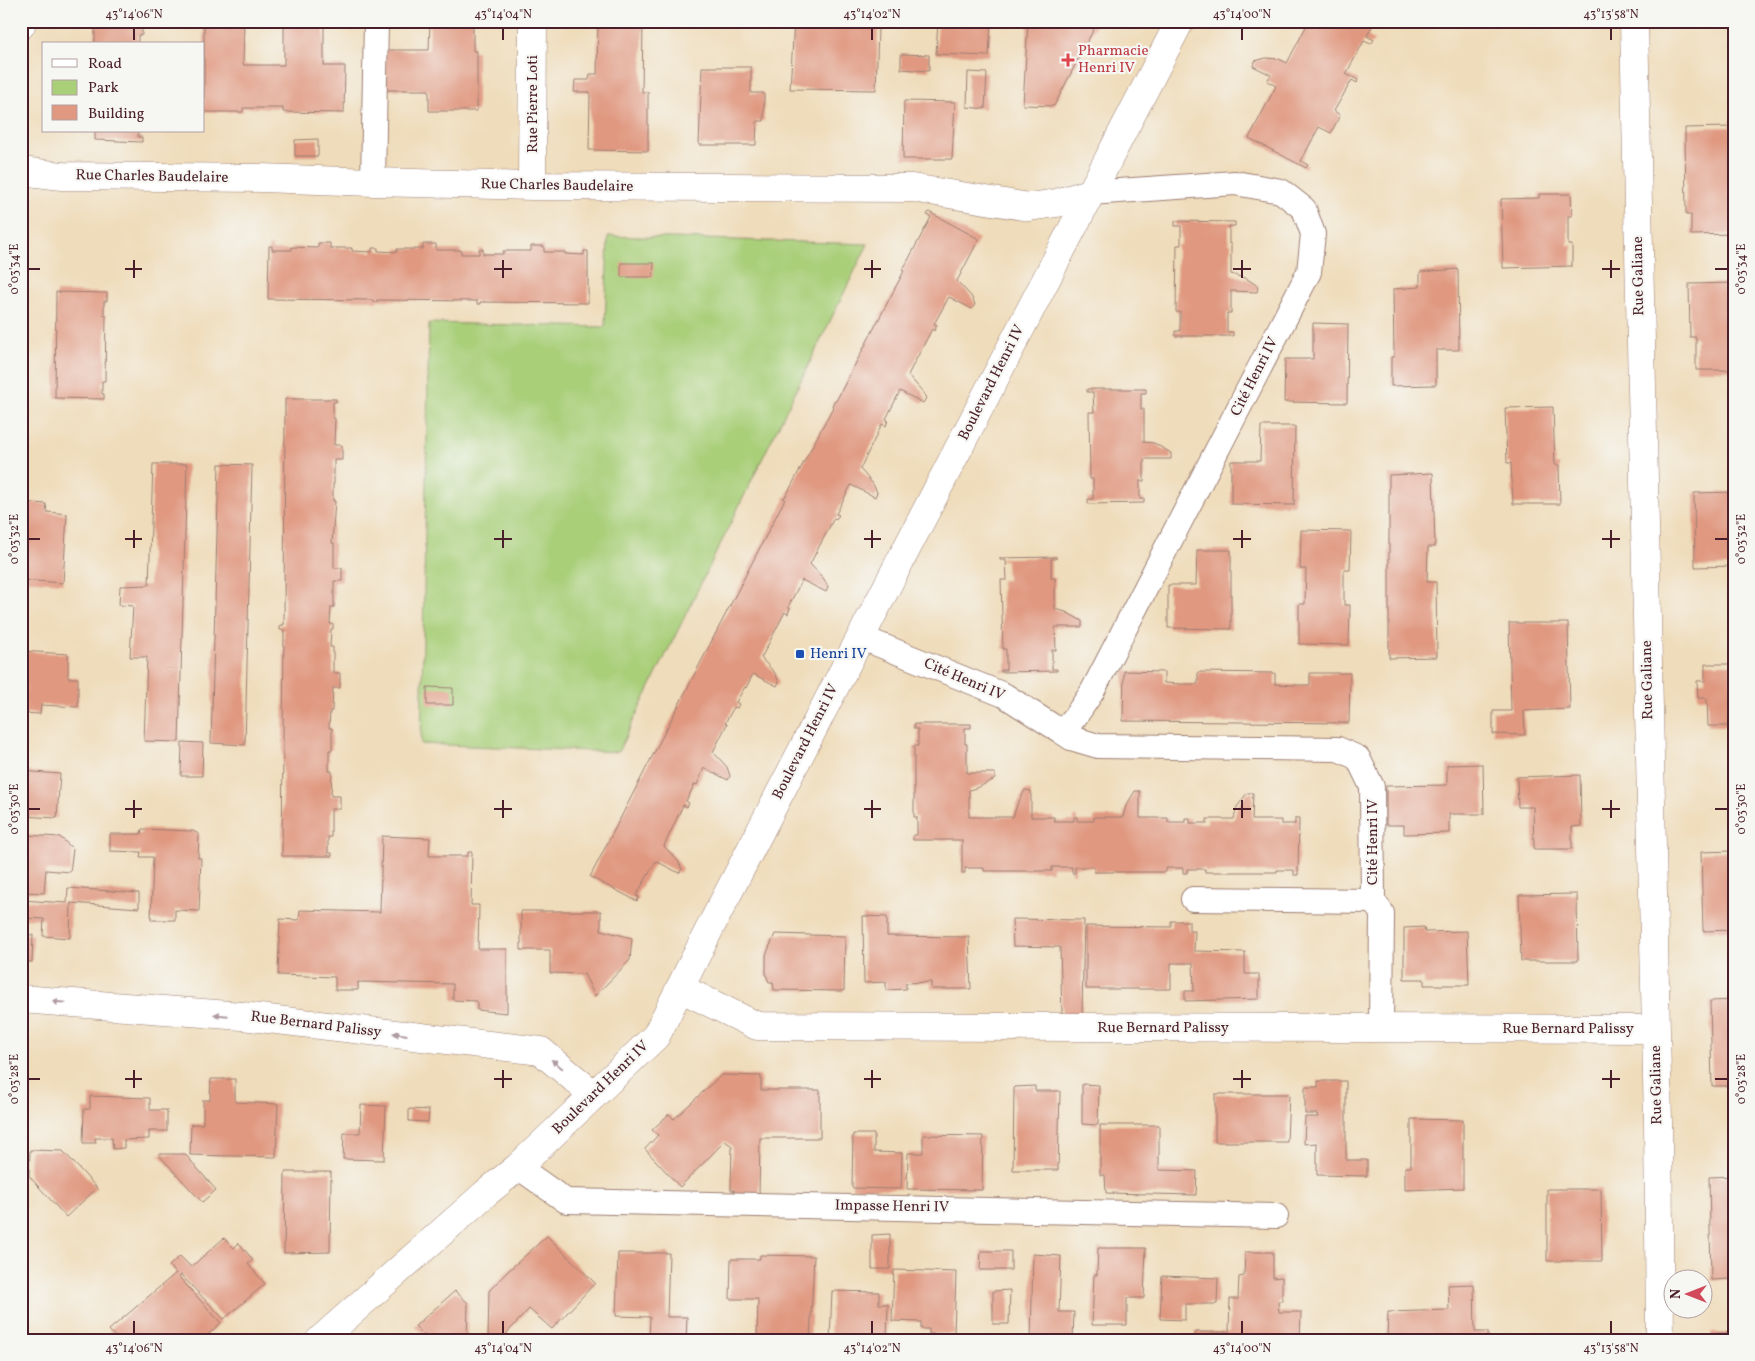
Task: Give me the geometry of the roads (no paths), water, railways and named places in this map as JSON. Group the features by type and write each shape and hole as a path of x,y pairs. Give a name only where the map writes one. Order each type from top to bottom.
{"street":[{"name":"Rue Pierre Loti","path":"532,186 533,21"},
{"name":"Boulevard Henri IV","path":"320,1340 486,1193 518,1168 656,1036 860,637 1180,21"},
{"name":"Rue Galiane","path":"1634,21 1656,1029 1660,1340"},
{"name":"Rue Charles Baudelaire","path":"21,171 62,176 260,178 532,186 912,188 1028,207 1057,203 1090,193"},
{"name":"Rue Bernard Palissy","path":"680,988 757,1026 1656,1029"},
{"name":"Rue Bernard Palissy","path":"21,999 242,1016 541,1051 594,1094"}],"lane":[{"path":"373,182 376,21"},
{"name":"Cité Henri IV","path":"1062,732 1092,692 1309,272 1313,234 1304,209 1280,191 1235,183 1090,193"},
{"name":"Cité Henri IV","path":"860,637 1004,695 1071,738 1098,746 1338,749 1358,758 1372,787 1373,901 1194,899"},
{"path":"1373,901 1382,913 1381,1028"},
{"name":"Impasse Henri IV","path":"518,1168 566,1200 1276,1216"}],"place":[{"name":"Pharmacie Henri IV","path":"1068,60"},
{"name":"Henri IV","path":"800,654"}]}
